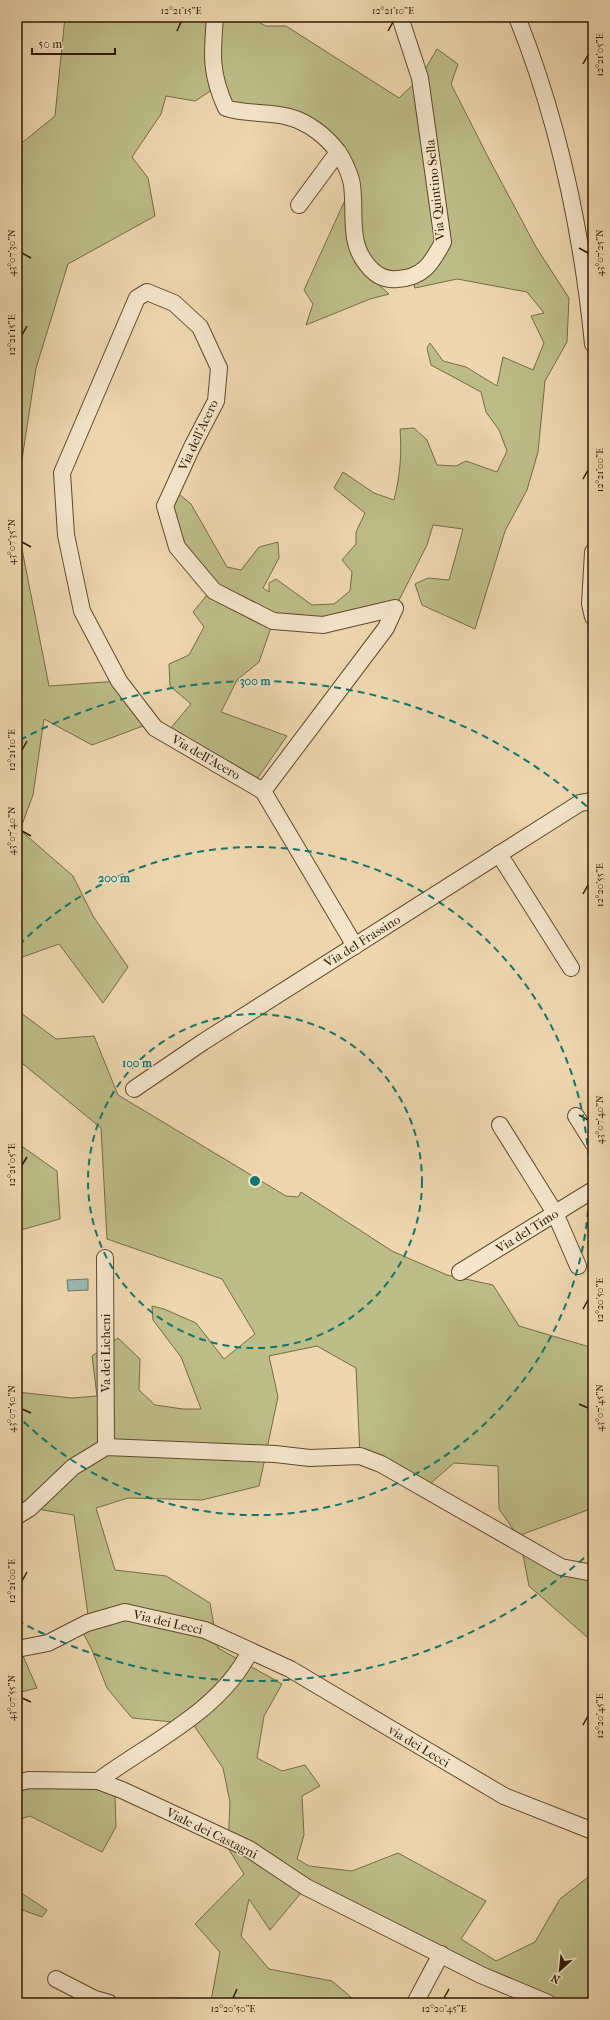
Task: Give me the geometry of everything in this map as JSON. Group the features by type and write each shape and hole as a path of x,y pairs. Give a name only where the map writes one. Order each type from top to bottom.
{"street":[{"name":"Via Quintino Sella","path":"215,17 212,55 217,87 226,108 242,113 289,117 314,128 338,152 352,184 354,241 362,259 377,275 391,280 411,277 431,264 443,242 435,173 420,78 400,17"},
{"path":"516,17 528,46 558,140 569,185 588,292 593,344"},
{"path":"299,205 338,152"},
{"name":"Via dell'Acero","path":"263,791 386,628 395,608 323,624 273,621 214,591 177,547 165,506 192,447 216,400 219,368 200,327 174,303 147,292 136,298 62,473 66,535 82,611 119,681 155,728 263,791 355,946"},
{"path":"593,552 590,604 593,617"},
{"name":"Via del Frassino","path":"134,1089 203,1042 580,803 593,801"},
{"path":"499,854 571,968"},
{"path":"576,1116 593,1144"},
{"path":"500,1125 555,1213 578,1266"},
{"name":"Via del Timo","path":"460,1272 593,1190"},
{"name":"Va dei Licheni","path":"105,1258 106,1447"},
{"path":"17,1516 30,1508 73,1467 106,1447 275,1454 310,1458 360,1456 381,1464 561,1567 586,1572 593,1560"},
{"name":"Via dei Lecci","path":"17,1649 48,1643 87,1623 125,1612 205,1630 250,1651"},
{"path":"17,1783 29,1780 98,1781 208,1704 242,1667 250,1651"},
{"name":"via dei Lecci","path":"250,1651 290,1669 504,1796 593,1831"},
{"name":"Viale dei Castagni","path":"98,1781 158,1806 249,1849 306,1887 481,1975 548,2003"},
{"path":"415,2003 441,1954"},
{"path":"56,1979 95,1999 109,2003"}],"green space":[{"path":"65,17 210,17 212,90 195,101 166,96 161,114 132,157 148,178 155,216 68,264 36,368 17,492 17,147 55,116"},
{"path":"215,17 248,17 266,26 286,26 399,98 420,78 437,49 458,64 451,84 536,247 569,298 567,342 545,381 538,452 527,490 505,531 475,629 422,605 415,584 428,578 449,580 463,529 433,525 427,545 395,608 323,625 273,622 259,662 237,680 221,712 287,736 257,779 170,729 191,704 170,686 169,664 189,655 204,627 193,612 212,589 177,547 171,493 180,495 191,504 227,567 241,570 259,547 278,542 279,558 263,588 269,592 269,583 276,579 312,605 334,604 350,591 352,572 342,560 356,544 356,532 365,513 334,488 343,472 374,493 394,500 400,465 400,429 414,428 427,440 437,465 456,466 466,461 497,472 507,451 499,430 486,412 481,392 431,365 427,348 430,343 443,361 466,367 497,386 503,357 533,370 544,343 531,316 544,313 527,292 457,279 415,288 411,277 391,280 354,243 355,263 389,294 370,299 306,325 313,304 304,290 351,187 314,128 226,108"},
{"path":"17,524 49,686 119,681 151,723 92,745 44,719 33,795 20,830 73,876 93,916 128,967 103,1003 59,944 17,959"},
{"path":"17,1010 56,1039 94,1036 118,1095 286,1196 298,1197 301,1192 392,1251 447,1275 493,1285 519,1326 593,1348 593,1508 518,1536 499,1509 498,1466 454,1463 424,1489 360,1456 356,1368 317,1346 269,1356 278,1397 259,1486 202,1500 128,1498 96,1508 115,1570 166,1576 210,1603 218,1648 282,1684 264,1716 257,1758 282,1771 305,1765 320,1786 302,1796 304,1835 297,1859 309,1866 352,1871 398,1853 486,1901 461,1939 496,1961 535,1942 560,1899 591,1875 593,1877 593,2003 548,2003 306,1887 270,1930 249,1899 241,1936 269,1969 332,1981 358,2003 194,2003 211,2001 220,1952 195,1924 244,1874 228,1848 230,1802 223,1768 193,1724 132,1718 107,1688 92,1650 80,1627 89,1622 74,1515 30,1508 17,1516 17,1392 72,1398 97,1396 92,1356 118,1338 140,1359 139,1390 155,1405 183,1409 201,1409 181,1357 153,1320 152,1306 164,1309 196,1323 224,1359 255,1334 222,1279 107,1239 101,1128 17,1059"},
{"path":"17,1143 57,1171 60,1219 17,1231"},
{"path":"521,1544 585,1572 593,1563 593,1637 587,1637 529,1586"},
{"path":"17,1649 20,1649 37,1688 17,1693"},
{"path":"98,1781 115,1796 116,1827 102,1852 30,1816 17,1820 17,1783"},
{"path":"17,1890 47,1910 42,1917 17,1908"}],"water":[{"path":"88,1279 88,1290 68,1291 67,1280"}]}
